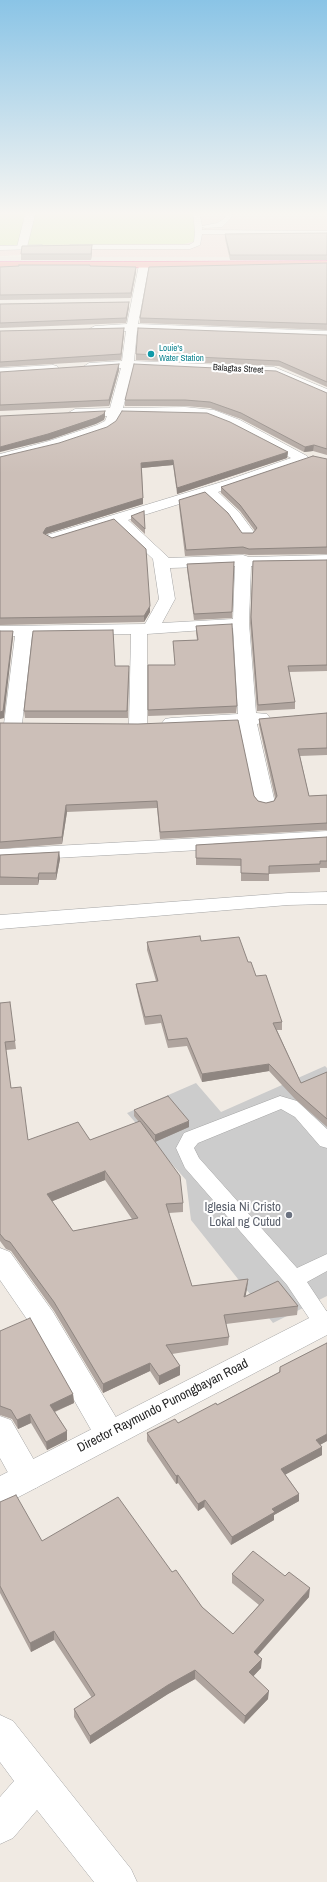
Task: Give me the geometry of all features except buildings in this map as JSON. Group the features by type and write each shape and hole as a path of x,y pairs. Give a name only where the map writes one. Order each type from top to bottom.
{"street":[{"path":"0,458 54,444 102,428 110,423 116,411 128,364 132,327 139,299"},
{"path":"122,302 138,302"},
{"path":"86,329 132,327 327,336"},
{"name":"Balagtas Street","path":"0,372 128,364 274,371 327,394"},
{"path":"62,414 116,411 185,411 209,413 234,423 302,459"},
{"path":"52,538 302,459 317,457"},
{"path":"207,490 234,515 248,535"},
{"path":"117,517 160,558 167,599 145,628 130,724 280,717"},
{"path":"161,563 243,560 327,560"},
{"path":"243,560 241,623 247,719 265,803"},
{"path":"0,631 145,628 241,623"},
{"path":"14,724 24,630"},
{"path":"0,855 327,837"},
{"path":"0,922 288,899 327,898"},
{"path":"0,1259 43,1320 109,1433"},
{"name":"Director Raymundo Punongbayan Road","path":"0,1490 325,1323"},
{"path":"0,1429 27,1477"},
{"path":"0,1733 37,1782 118,1882"},
{"path":"0,1825 37,1782"}],"lane":[{"path":"325,1323 294,1279 192,1163 185,1148 191,1138 280,1102 291,1105 301,1112 327,1141"},
{"path":"294,1279 327,1262"}],"shaded area":[{"path":"325,1066 327,1068 327,1296 273,1323 191,1220 186,1180 127,1113 196,1083 221,1112"}],"place":[{"name":"Louie's Water Station","path":"151,354"},
{"name":"Iglesia Ni Cristo Lokal ng Cutud","path":"289,1215"}]}
